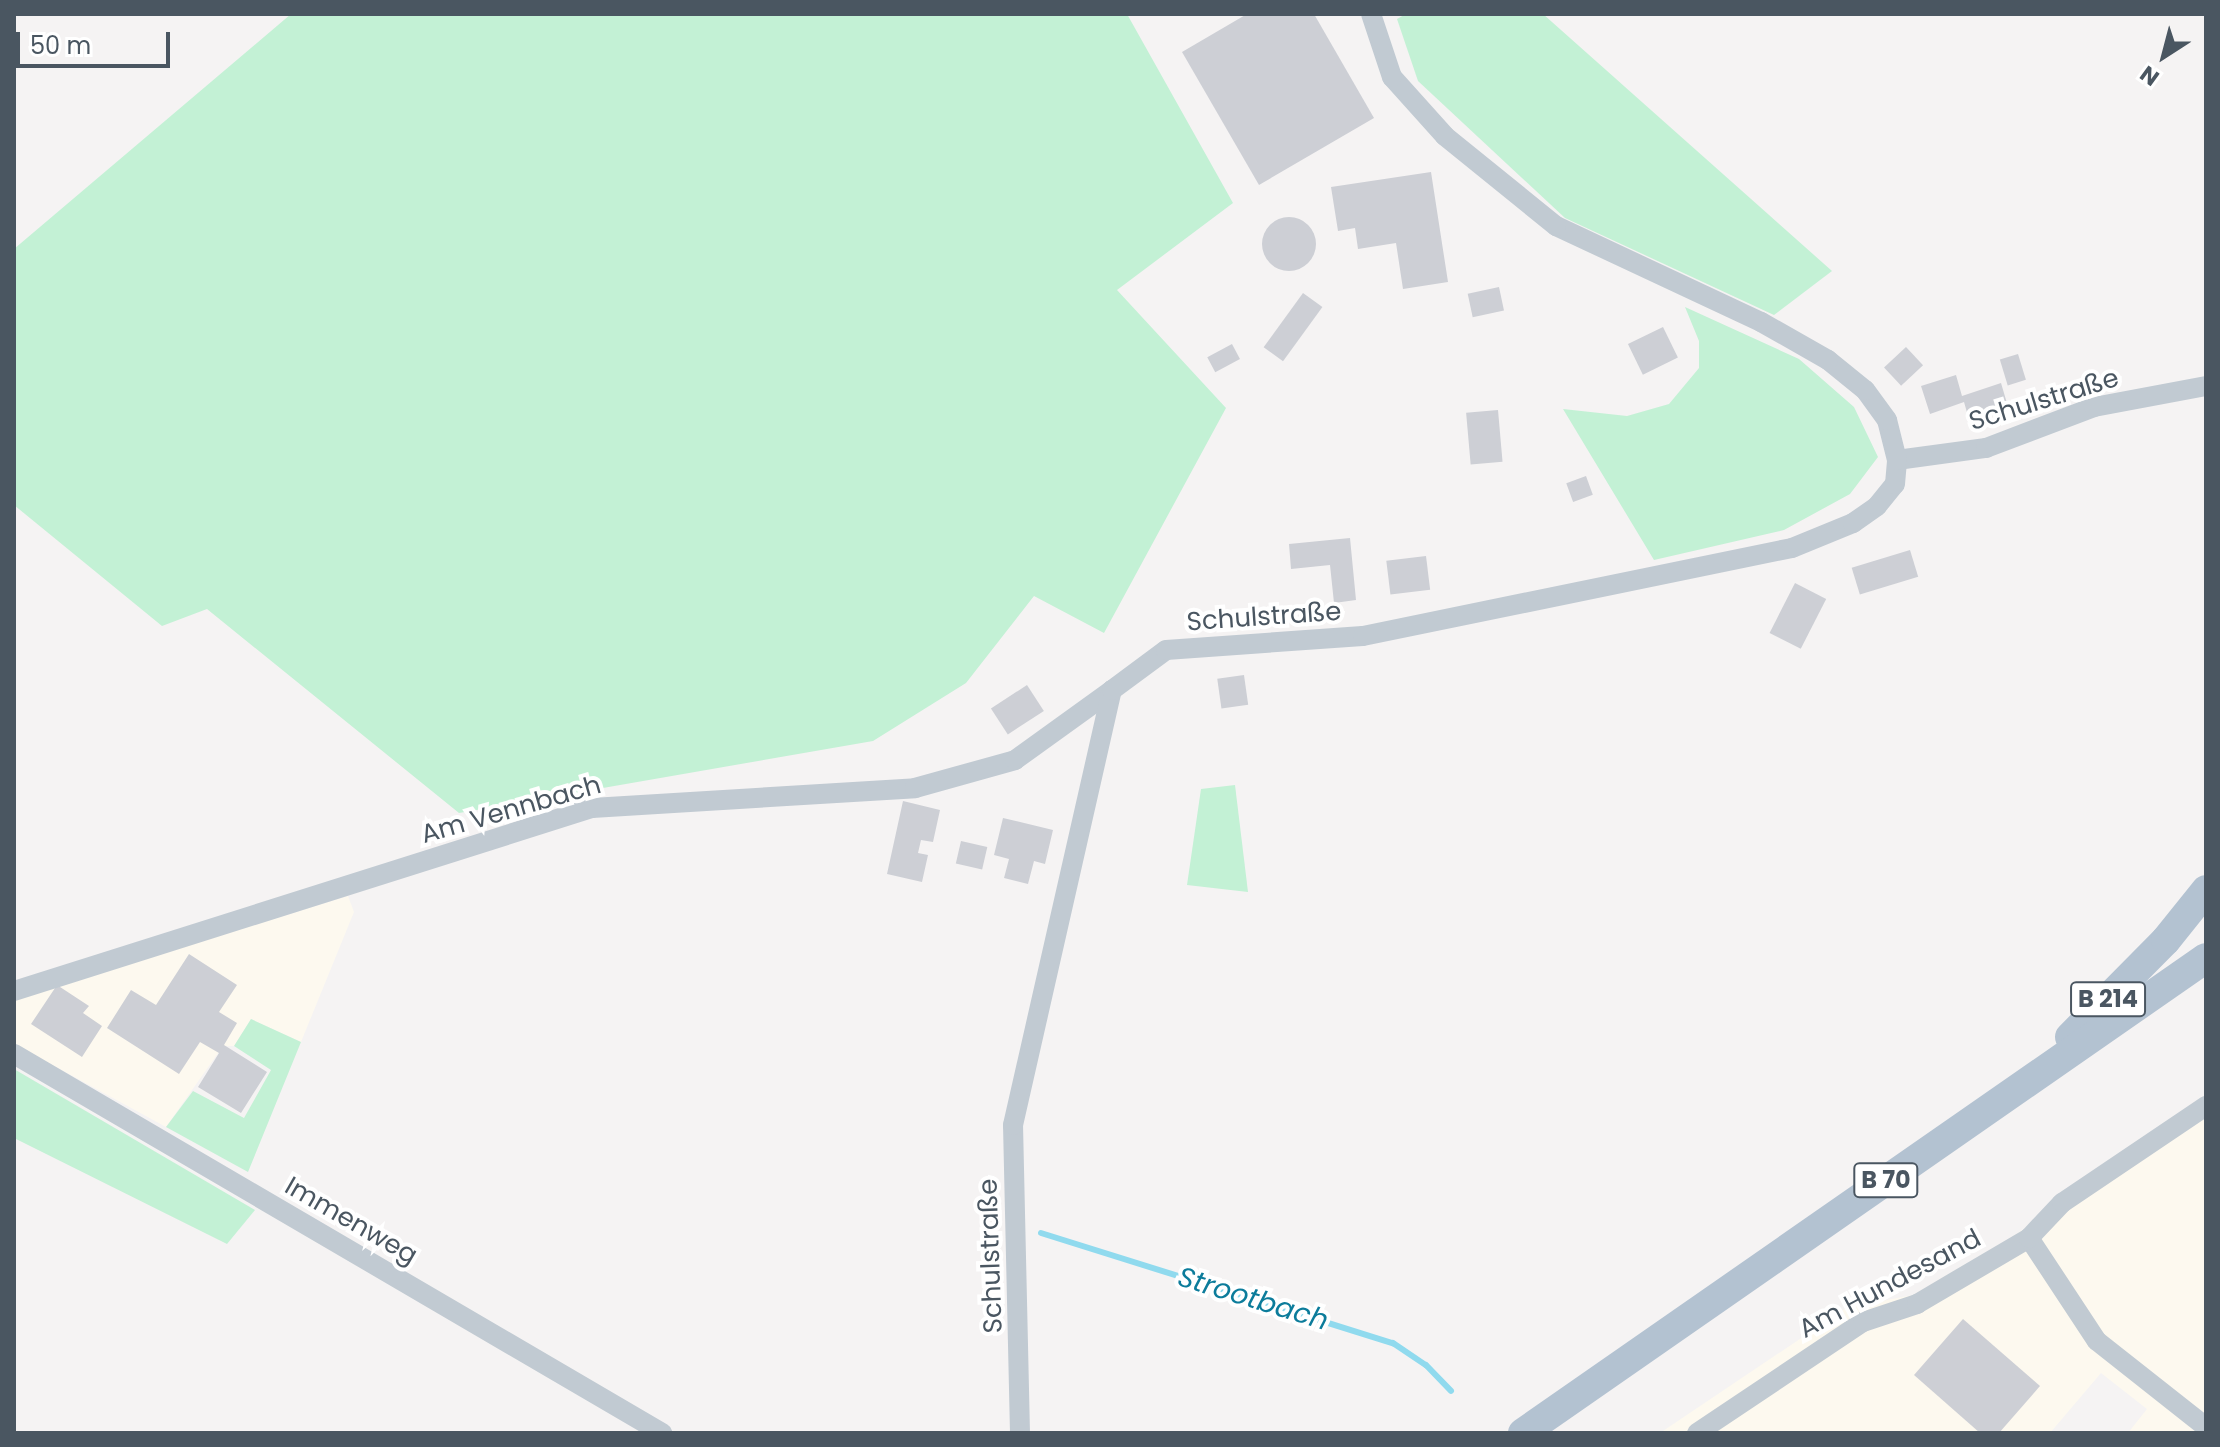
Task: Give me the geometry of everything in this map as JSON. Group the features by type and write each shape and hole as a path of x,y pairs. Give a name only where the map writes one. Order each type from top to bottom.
{"main road":[{"name":"B 214","path":"2001,1101 2166,940 2206,890"},
{"name":"B 70","path":"1534,1426 2206,958"},
{"path":"2114,1024 2206,978"}],"street":[{"path":"1371,14 1392,77 1445,136 1556,226 1761,322 1828,360 1865,390 1887,420 1897,460"},
{"name":"Schulstraße","path":"1020,1433 1013,1125 1112,690 1166,650 1363,636 1792,548 1853,523 1877,506 1895,484 1897,460 1986,448 2094,407 2206,386"},
{"name":"Am Vennbach","path":"14,991 592,808 915,788 1015,760 1112,690"},
{"name":"Immenweg","path":"14,1054 662,1433"},
{"name":"Am Hundesand","path":"1697,1433 1863,1322 1917,1304 2029,1238 2062,1203 2206,1106"},
{"path":"2029,1238 2097,1341 2206,1427"}],"shaded area":[{"path":"348,896 354,912 301,1042 251,1019 234,1046 223,1046 166,1127 14,1044 14,999"},
{"path":"2206,1108 2206,1433 2128,1433 2147,1409 2101,1373 2050,1433 1660,1433 1846,1308 1913,1295 2012,1237"}],"green space":[{"path":"291,14 1127,14 1233,203 1117,290 1226,408 1104,633 1034,596 966,683 873,741 459,813 207,609 162,626 14,505 14,249"},
{"path":"1406,14 1543,14 1832,271 1774,315 1565,218 1418,81 1397,19"},
{"path":"1685,307 1799,359 1854,407 1878,457 1850,494 1784,530 1654,560 1563,409 1627,416 1669,404 1699,368 1699,341"},
{"path":"1235,785 1248,892 1187,885 1201,789"},
{"path":"251,1019 301,1042 248,1172 166,1127 193,1091 244,1118 271,1070 234,1046"},
{"path":"14,1069 255,1210 227,1244 14,1138"}],"building":[{"path":"1247,14 1314,14 1374,118 1259,185 1182,52"},
{"path":"1431,172 1448,282 1403,289 1396,243 1358,249 1355,228 1338,231 1331,187"},
{"path":"1289,217 1308,225 1316,244 1308,263 1289,271 1270,263 1262,244 1270,225"},
{"path":"1499,287 1504,310 1473,317 1468,294"},
{"path":"1303,293 1322,307 1283,361 1264,347"},
{"path":"1663,327 1678,358 1643,375 1628,344"},
{"path":"1232,344 1240,359 1215,372 1207,357"},
{"path":"1906,347 1923,365 1901,386 1884,367"},
{"path":"2018,354 2026,380 2008,385 2000,360"},
{"path":"1956,375 1962,396 2001,383 2009,410 1970,423 1964,402 1930,414 1921,386"},
{"path":"1498,410 1503,462 1471,465 1466,413"},
{"path":"1586,476 1593,495 1573,502 1566,483"},
{"path":"1350,538 1356,600 1334,603 1330,565 1291,569 1289,544"},
{"path":"1910,550 1918,577 1860,595 1852,568"},
{"path":"1426,556 1430,590 1390,595 1386,561"},
{"path":"1795,583 1826,599 1801,649 1770,633"},
{"path":"1244,675 1248,705 1221,708 1217,679"},
{"path":"1027,685 1044,711 1008,734 991,708"},
{"path":"903,801 940,810 933,842 921,840 918,853 928,855 922,882 887,874"},
{"path":"1003,818 1053,830 1045,864 1034,861 1028,884 1004,878 1009,859 994,855"},
{"path":"961,841 987,847 982,869 956,863"},
{"path":"189,954 237,985 219,1012 237,1023 224,1045 267,1072 241,1113 198,1087 219,1053 200,1042 179,1074 107,1028 131,990 156,1005"},
{"path":"57,985 89,1006 83,1013 102,1026 82,1057 31,1024"},
{"path":"1963,1319 2040,1386 1999,1433 1980,1433 1914,1375"}],"waterway":[{"name":"Strootbach","path":"1041,1233 1393,1343 1426,1365 1451,1391"}]}
